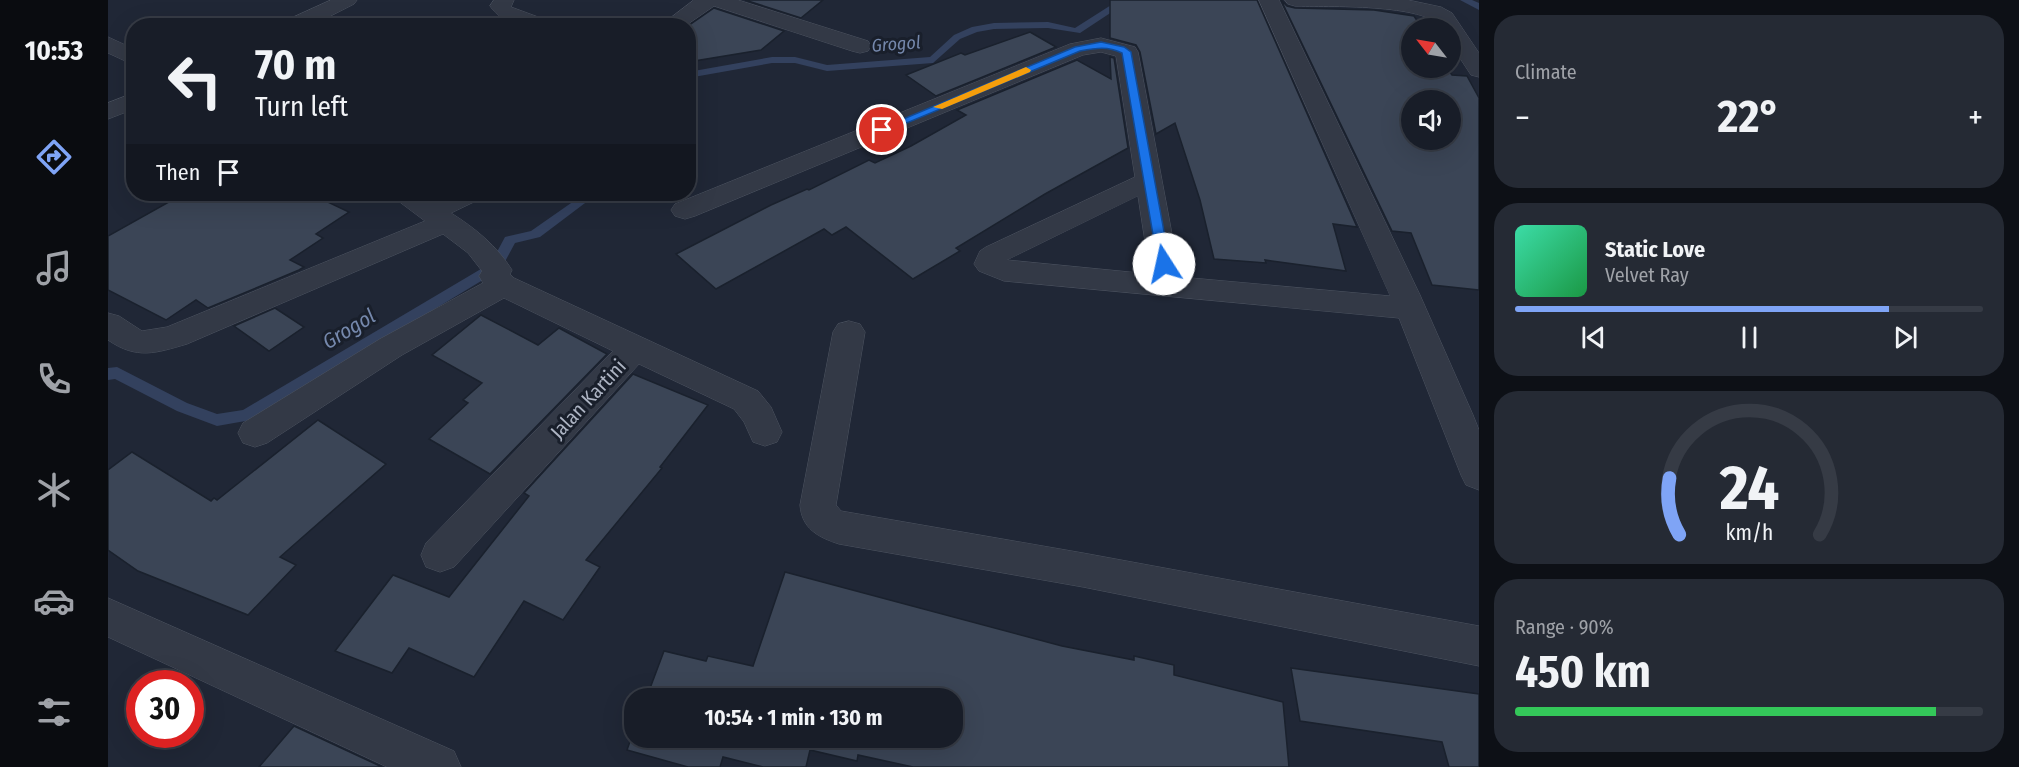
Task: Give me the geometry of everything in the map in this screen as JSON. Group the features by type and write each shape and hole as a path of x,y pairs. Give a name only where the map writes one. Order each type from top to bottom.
{"street":[{"path":"310,18 347,0"},
{"path":"504,0 500,6 504,11 520,18"},
{"path":"682,18 708,0"},
{"path":"717,0 860,46"},
{"path":"1269,0 1410,308 1470,424 1479,475"},
{"path":"1295,0 1416,6 1438,11 1445,17 1479,70"},
{"path":"108,44 126,54"},
{"path":"685,210 1078,49 1101,45 1126,52 1167,285"},
{"path":"108,112 126,104"},
{"path":"1149,181 990,258 989,264 1004,271 1410,308"},
{"path":"416,201 439,217"},
{"path":"108,324 132,342 151,343 177,336 439,217 460,201"},
{"name":"Jalan Kartini","path":"439,217 478,246 498,277 635,348 440,555"},
{"path":"255,433 498,277"},
{"path":"849,332 818,506 821,518 828,523 839,528 1083,570 1479,646"},
{"path":"635,348 746,400 759,416 765,432"},
{"path":"108,617 438,767"}],"building":[{"path":"745,0 823,0 801,18"},
{"path":"1110,0 1257,0 1357,227 1333,224 1346,271 1265,260 1266,263 1214,259 1200,200 1175,123 1156,134 1140,52 1136,45 1110,38"},
{"path":"1281,0 1287,6 1295,8 1374,10 1414,16 1415,18 1401,18 1401,78 1461,78 1461,76 1467,76 1479,98 1479,290 1432,285 1411,233 1392,231"},
{"path":"714,8 784,31 761,50 696,61 696,20"},
{"path":"1030,32 1056,47 936,96 906,75 961,53 965,55"},
{"path":"1110,57 1114,58 1128,148 1045,194 956,248 960,251 913,279 846,227 832,235 824,229 716,289 676,254 771,205 809,190 869,160 875,163 911,146 966,115 957,110 1077,60 1111,79"},
{"path":"170,201 326,201 349,212 316,234 323,238 290,260 304,267 299,270 208,308 196,300 166,320 108,290 108,236"},
{"path":"275,308 304,327 269,351 234,326"},
{"path":"481,315 538,345 559,328 607,354 490,474 429,439 468,403 463,400 482,383 432,355"},
{"path":"633,374 708,405 660,467 662,468 586,560 600,567 563,620 524,601 474,677 409,648 392,673 335,651 393,575 449,597 529,496 524,493"},
{"path":"318,420 386,464 280,557 296,565 248,615 138,571 108,550 108,470 132,452 211,501 214,498 217,500"},
{"path":"785,572 1062,646 1134,660 1134,656 1174,665 1174,675 1283,702 1289,767 913,767 858,755 857,761 810,750 806,767 763,767 723,757 720,767 688,767 627,750 628,748 963,748 963,688 650,688 664,651 706,661 708,656 753,666"},
{"path":"1291,668 1479,694 1479,767 1449,767 1442,742 1300,721"},
{"path":"294,726 382,767 259,767"}],"waterway":[{"name":"Grogol","path":"696,74 772,60 795,60 827,68 933,60 957,37 975,29 994,26 1048,25 1077,31 1125,0"},
{"name":"Grogol","path":"1465,0 1479,7"},
{"name":"Grogol","path":"108,374 117,373 182,407 217,420 246,416 496,266 510,240 535,234 581,201"}],"slow traffic":[{"path":"938,107 1026,70"}],"route":[{"path":"882,130 1078,49 1101,45 1120,49 1126,52 1164,264"}]}
